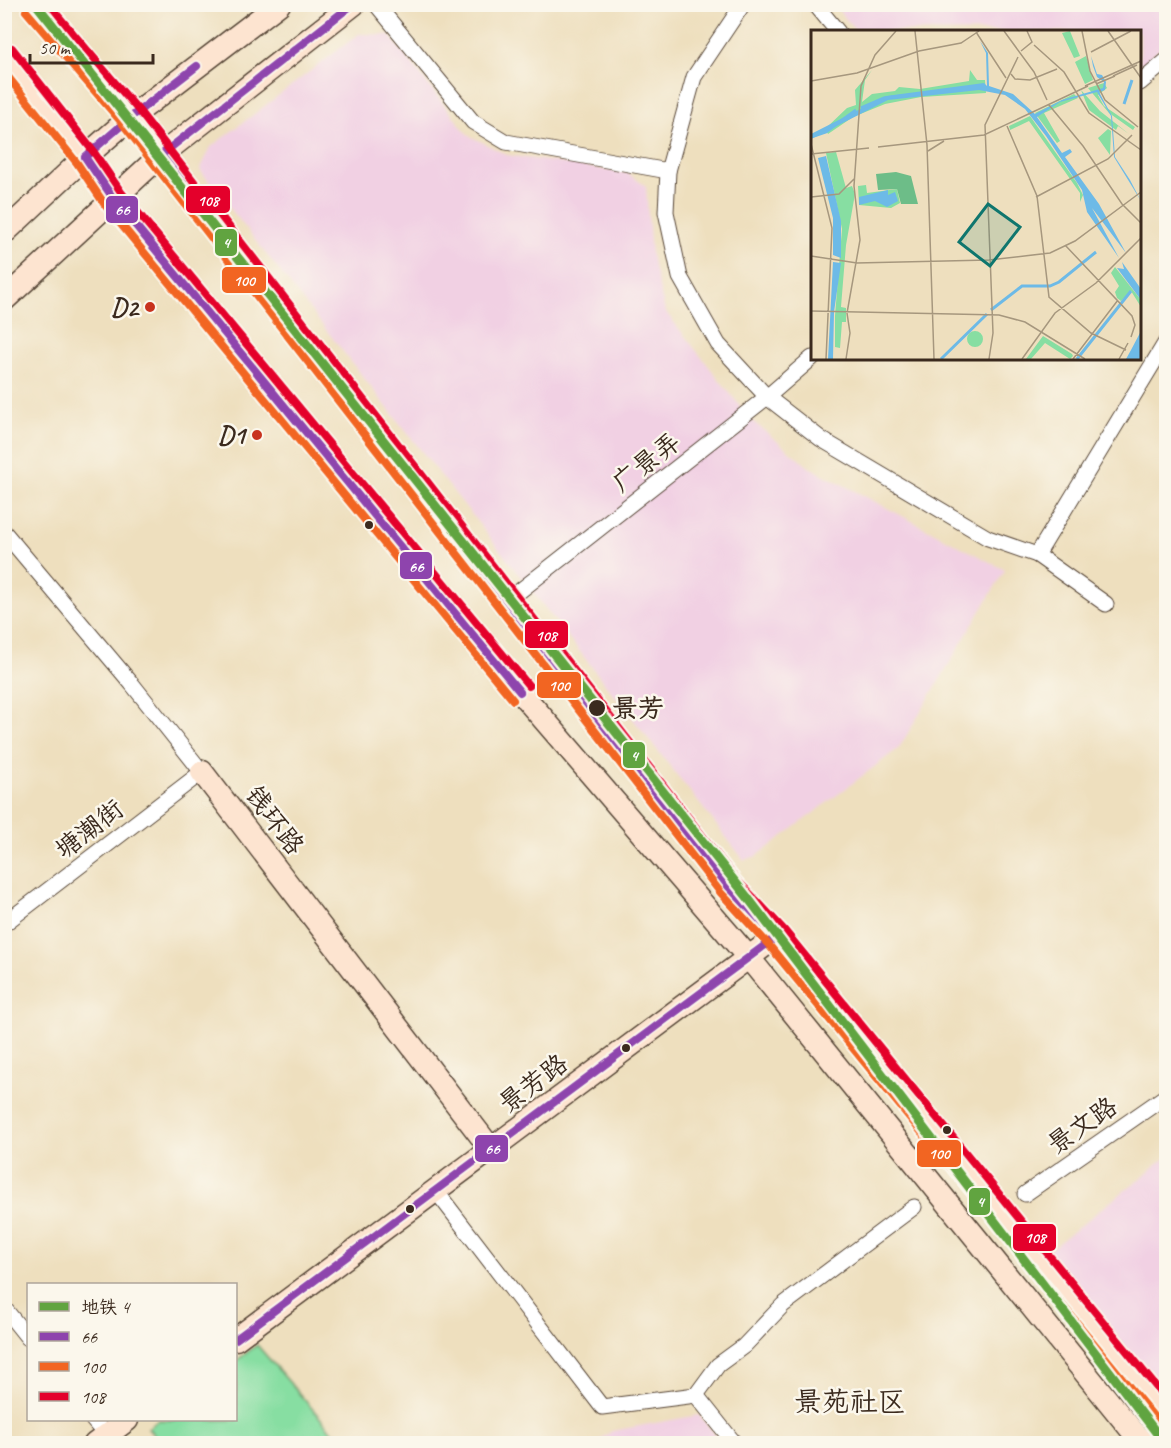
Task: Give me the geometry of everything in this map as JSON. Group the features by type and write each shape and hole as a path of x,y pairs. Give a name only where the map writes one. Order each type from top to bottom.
{"main road":[{"path":"34,4 131,117 729,887 776,937 1167,1415"},
{"path":"4,233 131,117 279,4"},
{"path":"4,300 160,155 354,4"},
{"path":"4,54 85,157 112,198 479,644 749,958 1143,1443"},
{"name":"钱环路","path":"202,772 491,1149"},
{"name":"景芳路","path":"237,1338 776,937"},
{"path":"102,1435 124,1421"}],"street":[{"path":"376,4 473,122 506,142 668,171"},
{"path":"742,4 694,77 668,171 666,212 680,276 718,344 766,397 821,439 988,538 1037,555 1106,604"},
{"path":"815,4 836,30"},
{"path":"1141,82 1167,61"},
{"path":"1037,555 1167,342"},
{"name":"广景弄","path":"507,601 811,360"},
{"name":"钱环路","path":"4,532 132,684 202,772"},
{"name":"塘潮街","path":"4,924 202,772"},
{"name":"景文路","path":"1025,1194 1167,1096"},
{"path":"436,1191 602,1407 696,1395 718,1365 744,1346 783,1305 914,1207"},
{"path":"4,1308 27,1337"},
{"path":"696,1395 735,1443"}],"shaded area":[{"path":"834,5 1162,5 1166,10 1166,43 1141,65 1141,30 855,30"},
{"path":"359,34 389,35 468,135 507,155 627,173 646,186 651,255 665,311 751,420 809,467 1005,570 899,748 757,856 744,860 200,170 211,147"},
{"path":"1166,1158 1166,1397 1048,1251"},
{"path":"699,1415 722,1443 595,1443 612,1431"}],"green space":[{"path":"257,1345 342,1443 161,1443 148,1428 157,1421 237,1421 237,1360"}],"metro line":[{"name":"4","path":"36,4 748,898 1165,1444"}],"transit line":[{"name":"108","path":"48,4 139,111 737,880 784,930 1166,1399"},
{"name":"66","path":"237,1338 776,937 729,887 161,155 353,4"},
{"name":"100","path":"26,11 123,124 721,893 768,944 1158,1422"},
{"name":"108","path":"12,48 93,151 121,192 529,686"},
{"name":"66","path":"197,66 131,117 85,157 113,198 520,692"},
{"name":"100","path":"4,72 77,163 105,205 513,700"}],"place":[{"name":"D2","path":"150,307"},
{"name":"D1","path":"257,435"},
{"name":"景芳","path":"597,708"}],"district":[{"name":"景苑社区","path":"850,1401"}]}
